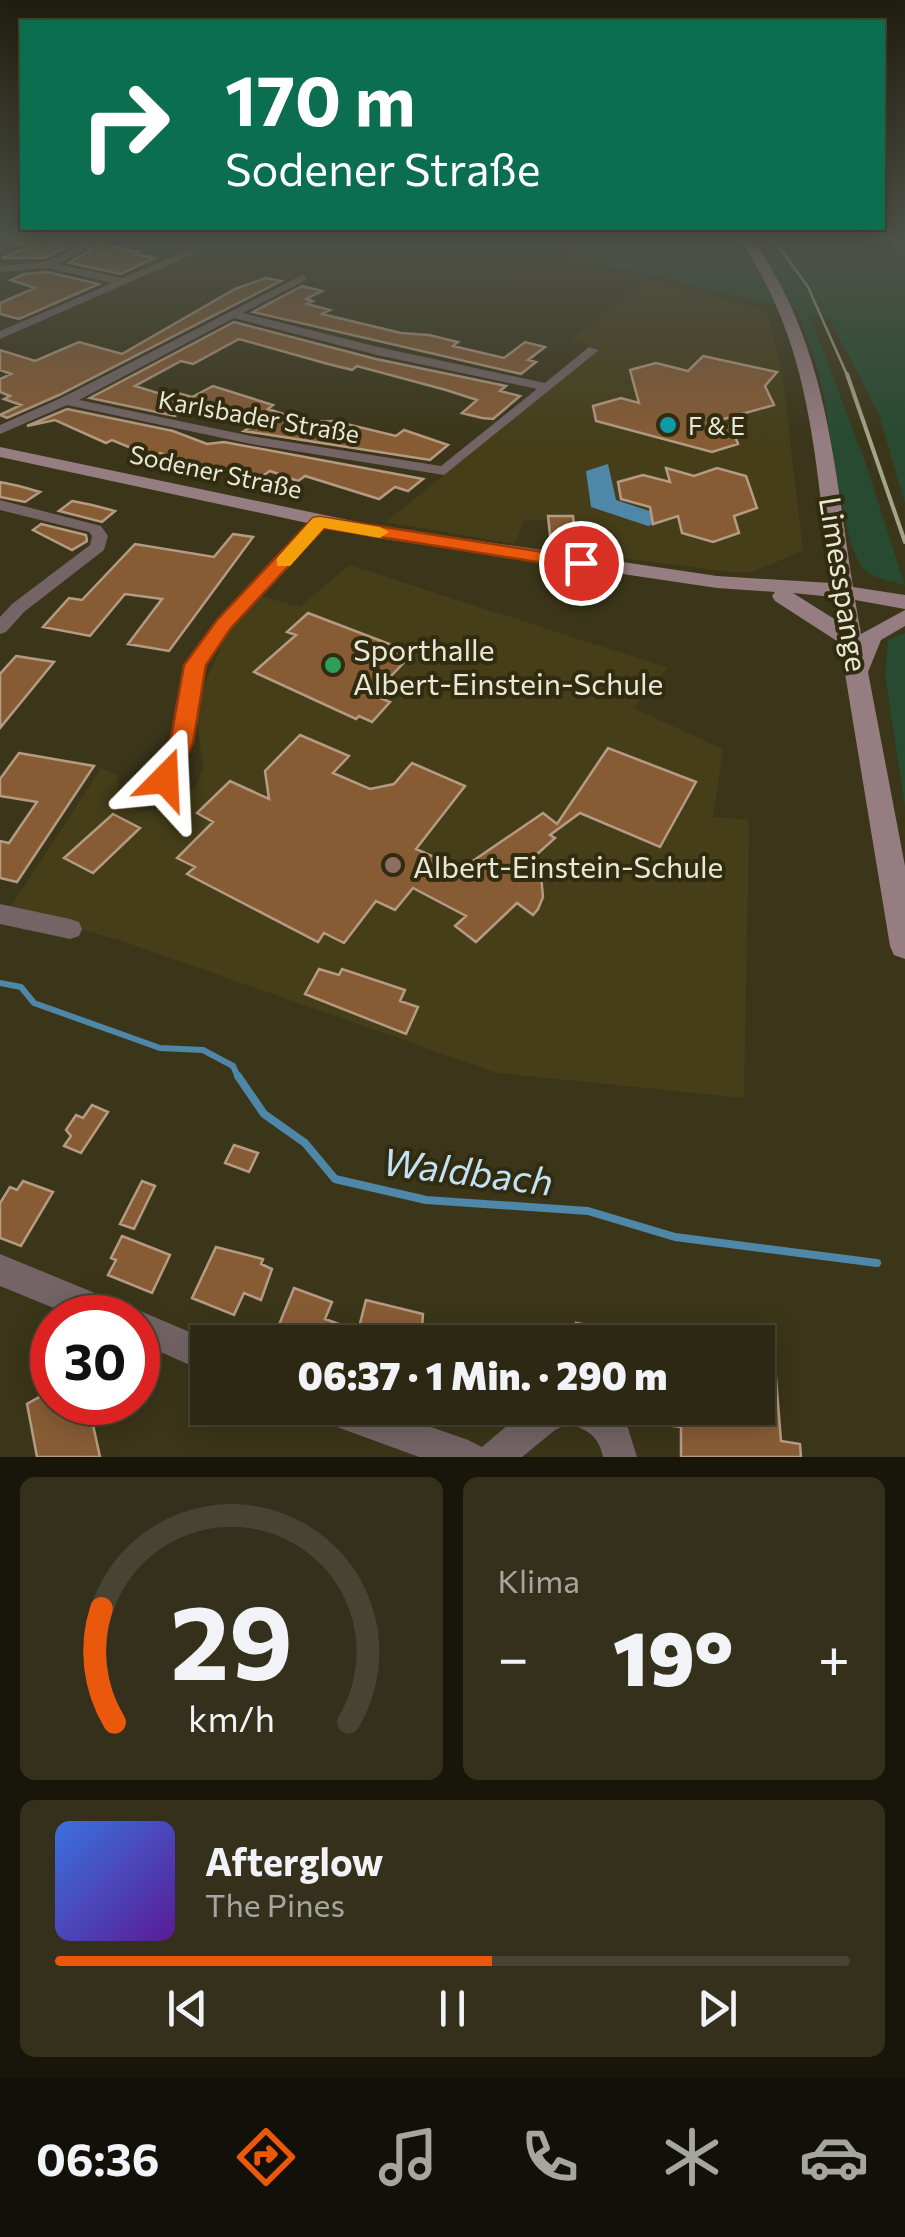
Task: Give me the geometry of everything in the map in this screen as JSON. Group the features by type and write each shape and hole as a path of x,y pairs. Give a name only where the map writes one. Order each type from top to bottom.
{"main road":[{"name":"Limesspange","path":"785,305 805,352 827,459 851,640 905,946"},
{"name":"Sodener Straße","path":"0,452 320,522 845,598 905,614"},
{"path":"778,591 811,576 837,550 879,586 905,600"},
{"path":"778,591 851,640"},
{"path":"845,598 905,600"},
{"path":"858,669 871,636 905,614"}],"street":[{"path":"0,335 70,305"},
{"path":"0,430 66,401 250,305"},
{"path":"232,314 377,352 547,387 593,350"},
{"name":"Karlsbader Straße","path":"66,401 252,440 444,471 547,387"},
{"path":"0,505 94,529 100,536 98,547 9,606 0,628"},
{"path":"165,779 182,743 195,665 224,624 320,522"},
{"path":"0,914 70,929"},
{"path":"0,1270 61,1295"},
{"path":"160,1336 190,1350"},
{"path":"378,1425 468,1457"},
{"path":"494,1457 533,1425"},
{"path":"608,1425 619,1441 620,1457"}],"shaded area":[{"path":"615,305 746,305 766,310 783,379 803,551 749,573 549,549 547,520 524,520 515,544 386,522 599,349 571,340"},
{"name":"Albert-Einstein-Schule","path":"349,565 668,668 633,708 723,749 713,817 749,820 744,1098 497,1073 119,940 9,910 101,768 117,775 121,800 139,812 173,806 197,784 203,768 197,720 200,694 225,638 260,596 300,607"}],"green space":[{"path":"775,305 905,305 905,504 879,415 830,319 809,314 865,461 905,586 867,572 856,556 843,512 821,382 796,310"},
{"path":"905,633 905,807 885,675 888,640"}],"water":[{"path":"608,464 616,500 671,518 648,526 591,507 586,471"}],"building":[{"path":"0,305 51,305 19,319 0,314"},
{"path":"207,305 234,305 59,395 7,418 0,415 21,405 4,399 10,396 0,392 0,379 11,374 0,370 0,350 35,361 79,342 122,354"},
{"path":"266,305 311,305 330,310 322,314 458,342 453,346 504,358 525,342 545,347 528,360 536,362 521,374 253,312"},
{"path":"234,322 376,359 506,386 500,391 520,396 493,419 482,418 462,413 477,400 357,366 352,370 239,339 193,364 181,361 135,386 170,397 178,393 192,397 213,386 273,405 268,409 308,422 334,421 396,436 404,430 448,445 430,460 244,431 261,421 201,401 175,416 90,398"},
{"path":"703,356 777,372 765,386 774,405 713,422 732,427 738,444 712,452 596,421 593,406 621,398 639,403 630,370 656,363 688,371"},
{"path":"67,409 173,431 207,444 224,442 423,479 408,491 395,487 379,499 305,476 298,481 270,471 255,481 160,453 153,457 112,440 106,443 55,420 27,426"},
{"path":"666,468 694,476 717,468 746,476 757,508 734,516 739,533 713,542 682,533 678,516 653,524 650,507 621,499 618,482 643,475 670,482"},
{"path":"0,482 40,492 25,502 0,497"},
{"path":"72,501 115,511 102,522 59,511"},
{"path":"548,516 573,516 575,535 550,535"},
{"path":"41,524 86,535 87,541 72,550 33,530"},
{"path":"233,534 253,537 169,651 128,644 162,599 125,594 90,636 43,627 69,598 82,600 135,544 214,557"},
{"name":"Sporthalle Albert-Einstein-Schule","path":"308,613 413,653 373,695 390,702 372,722 359,716 356,719 254,672 296,635 287,632"},
{"path":"16,656 54,662 0,728 0,674"},
{"path":"300,735 349,756 333,773 370,789 394,784 412,763 465,786 416,849 461,869 543,813 557,824 608,748 696,782 660,847 580,813 550,835 555,838 525,865 541,876 543,897 538,909 533,915 517,903 476,942 455,926 466,916 413,888 395,910 376,901 344,943 324,933 318,942 187,874 195,867 177,858 213,822 197,813 230,781 269,799 265,771"},
{"path":"19,753 94,766 17,882 0,878 0,841 9,843 37,802 0,796 0,779"},
{"path":"113,814 140,828 93,873 64,858"},
{"path":"319,969 339,975 342,969 405,990 400,1001 418,1007 406,1034 305,994"},
{"path":"92,1105 108,1112 81,1153 64,1146 71,1136 66,1130 76,1115 83,1118"},
{"path":"234,1145 258,1153 249,1172 225,1163"},
{"path":"23,1181 53,1192 21,1246 0,1238 0,1203 10,1187 17,1190"},
{"path":"142,1181 155,1186 134,1229 120,1224"},
{"path":"122,1236 170,1255 152,1293 108,1275"},
{"path":"216,1247 263,1259 261,1264 272,1269 261,1300 244,1293 234,1315 192,1298"},
{"path":"294,1288 332,1302 325,1319 342,1325 279,1325"},
{"path":"366,1300 423,1314 422,1325 360,1325"},
{"path":"776,1378 781,1441 800,1444 801,1457 681,1457 681,1427 672,1426 775,1425"},
{"path":"31,1425 93,1425 100,1457 37,1457"}],"waterway":[{"name":"Waldbach","path":"0,983 21,987 34,1003 160,1048 203,1050 233,1066 239,1079"},
{"name":"Waldbach","path":"238,1076 264,1114 305,1143 335,1179 426,1200 588,1211 675,1237 877,1263"}],"railway":[{"path":"816,305 848,377"},
{"path":"847,374 905,542"}],"slow traffic":[{"path":"284,562 320,522 380,532"}],"place":[{"name":"F & E","path":"668,425"},
{"name":"Sporthalle Albert-Einstein-Schule","path":"333,665"},
{"name":"Albert-Einstein-Schule","path":"393,865"}],"route":[{"path":"165,779 182,743 195,665 256,587 320,522 581,563"}]}
